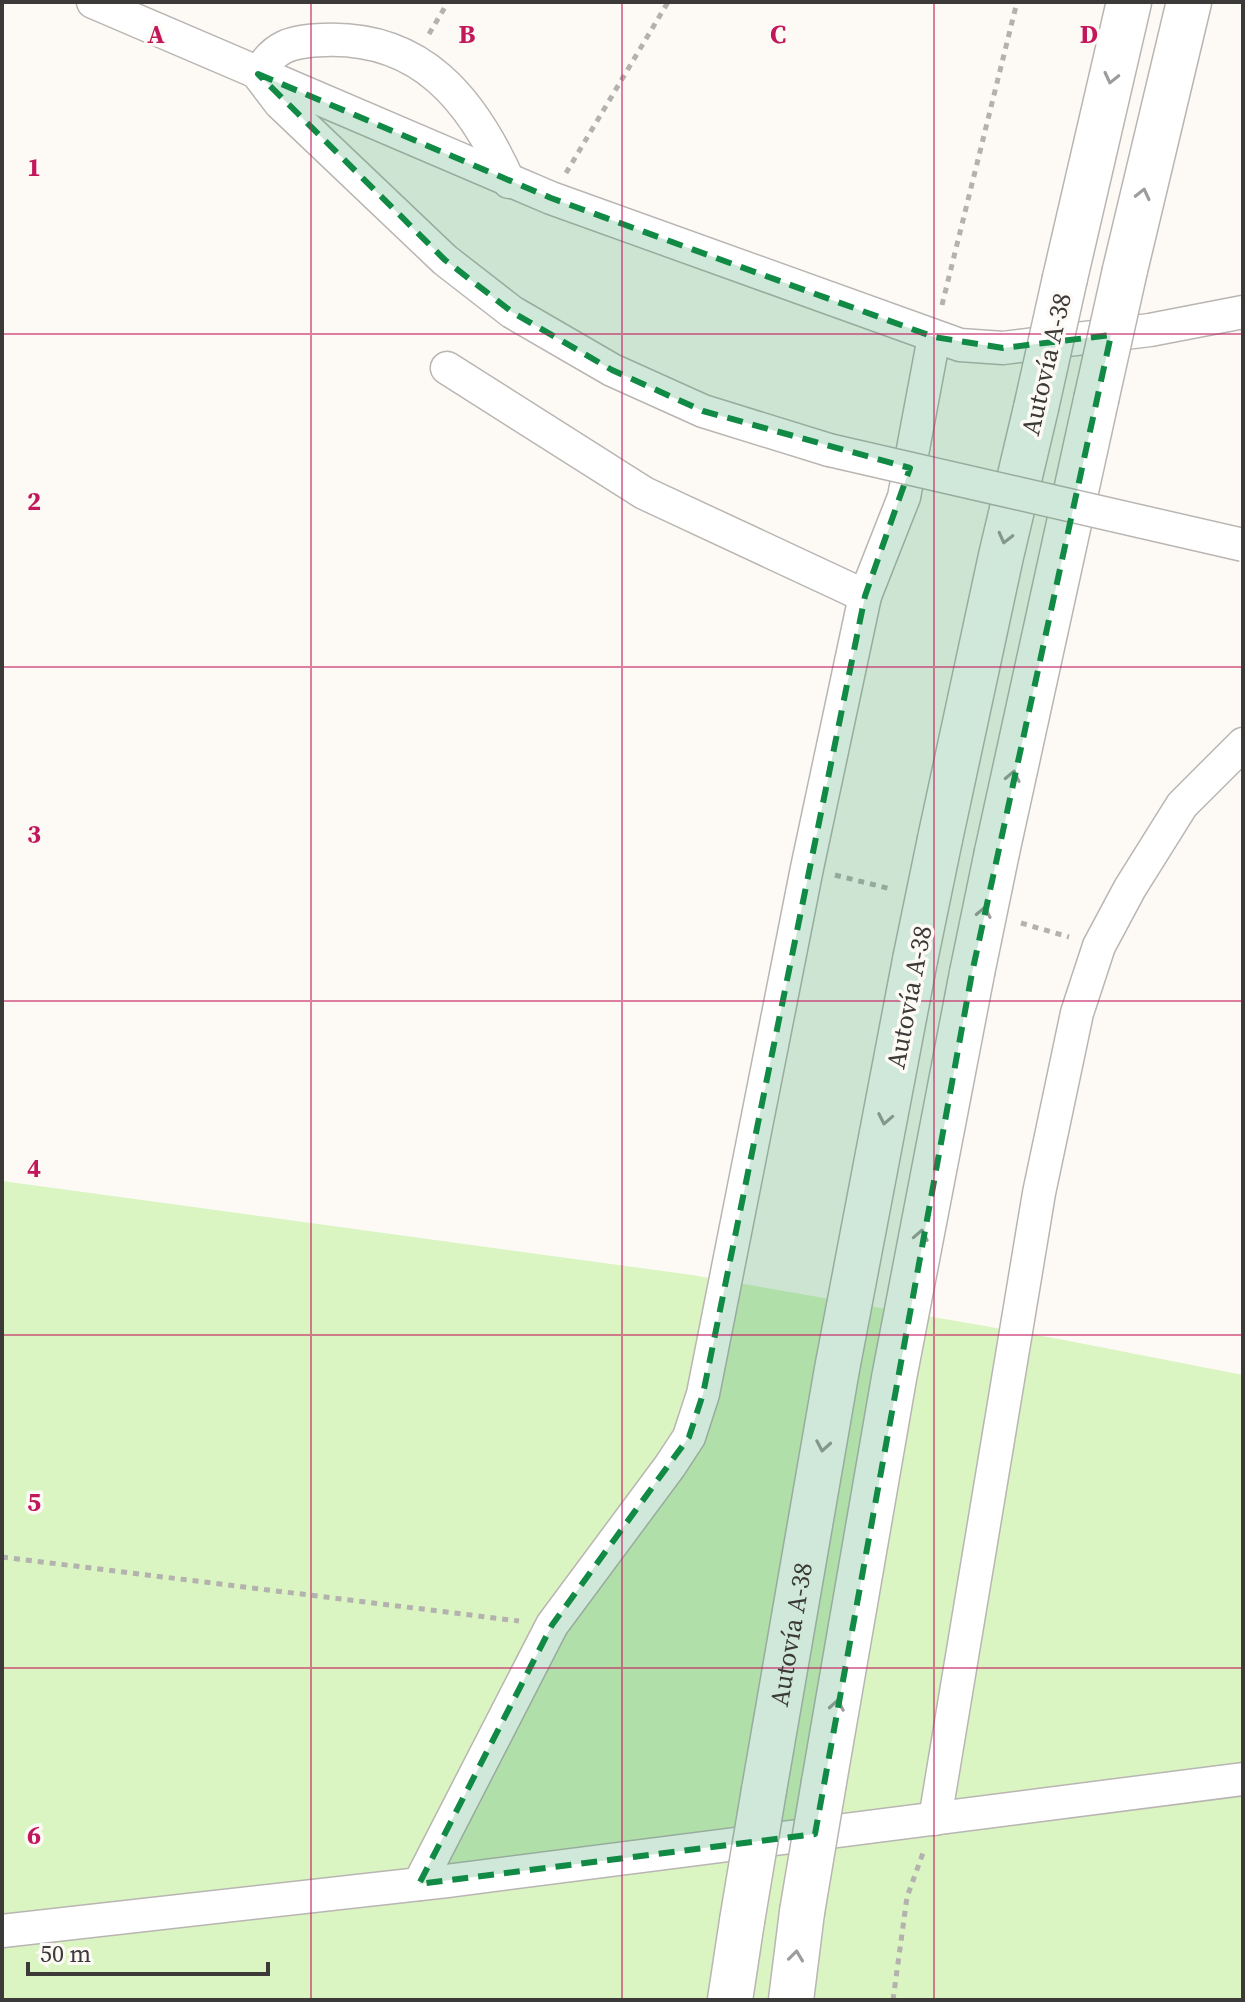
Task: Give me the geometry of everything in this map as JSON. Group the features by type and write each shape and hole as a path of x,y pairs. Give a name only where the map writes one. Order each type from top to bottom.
{"highway":[{"name":"Autovía A-38","path":"730,2000 837,1369 915,960 1001,556 1129,2"},
{"path":"791,2000 802,1912 894,1378 972,973 1125,270 1189,2"}],"street":[{"path":"93,2 509,182 960,345 1003,348 1150,330 1243,312"},
{"path":"258,74 271,55 285,46 310,40 350,41 395,50 416,59 469,108 500,160 509,182"},
{"path":"258,74 280,103 423,240 512,312 612,370 703,411 829,450 1243,545"},
{"path":"419,1884 552,1625 689,1437 703,1394 807,868 865,596 904,497 934,337"},
{"path":"447,368 644,493 865,596"},
{"path":"935,1819 1039,1193 1077,1013 1099,946 1130,888 1182,805 1243,744"},
{"path":"2,1931 419,1884 1243,1779"}],"path":[{"path":"551,198 668,2"},
{"path":"934,337 1017,2"},
{"path":"2,1557 552,1625"},
{"path":"893,2000 907,1897 935,1819"}],"highlighted area":[{"path":"258,74 551,198 934,337 1003,348 1111,335 972,973 815,1834 419,1884 552,1625 689,1437 703,1394 865,596 910,468 703,411 612,370 512,312 445,260"}],"green space":[{"path":"2,1181 692,1275 1059,1339 1243,1375 1243,2000 2,2000"}]}
